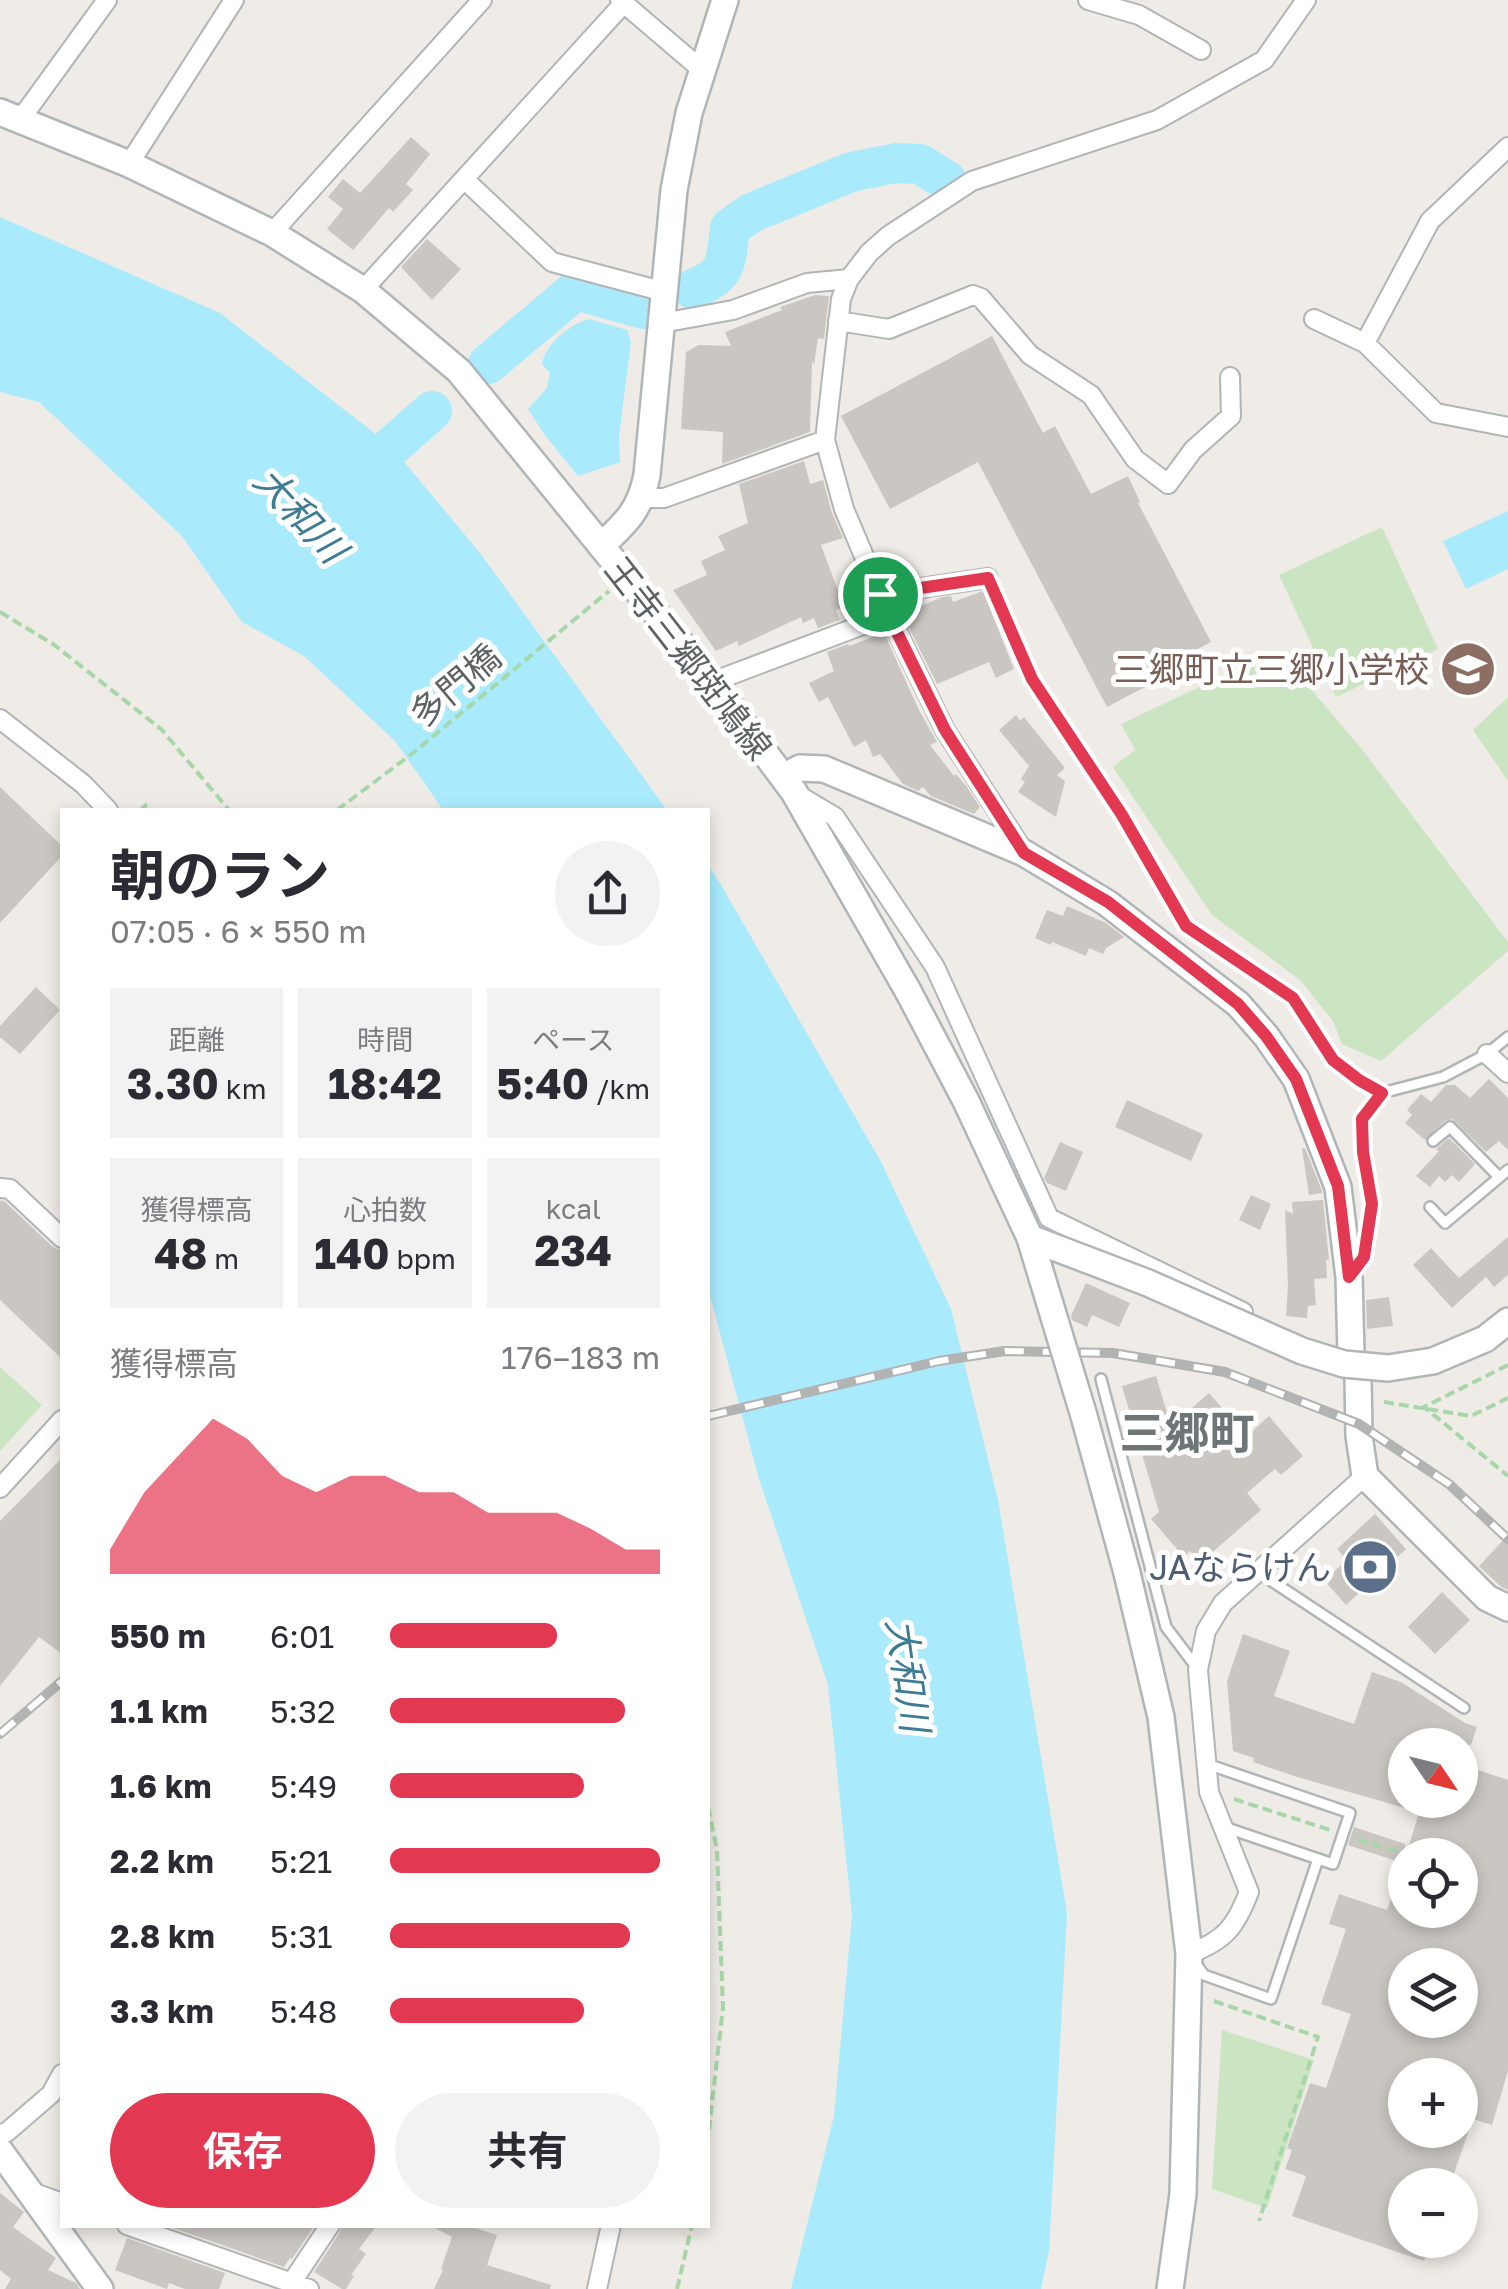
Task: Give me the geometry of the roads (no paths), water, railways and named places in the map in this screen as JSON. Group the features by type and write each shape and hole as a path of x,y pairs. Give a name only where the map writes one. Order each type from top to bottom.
{"street":[{"path":"107,0 10,116 130,164 272,232 364,290 459,371 601,546"},
{"path":"130,164 234,0"},
{"path":"272,232 482,0"},
{"name":"王寺三郷斑鳩線","path":"725,0 690,112 674,190 642,498 624,525 601,546 712,682 788,784 800,768 824,769 1024,853 1108,902 1238,1004 1266,1036 1296,1079 1338,1186 1365,1476"},
{"path":"1088,0 1139,15 1202,50"},
{"path":"1024,853 945,730 889,616 844,509 825,440 840,300 849,278 888,236 972,180 1157,120 1264,60 1306,0"},
{"path":"364,290 621,2 702,70"},
{"path":"1365,343 1430,220 1508,147"},
{"path":"464,179 552,262 665,292"},
{"path":"662,323 733,310 807,283 849,278"},
{"path":"838,321 889,329 972,295 982,298 1030,354 1091,396 1136,459 1168,484 1193,450 1230,416 1230,378"},
{"path":"1314,319 1365,343 1436,413 1508,426"},
{"path":"642,498 664,498 825,440"},
{"path":"880,594 988,578"},
{"path":"712,682 889,616"},
{"path":"0,719 84,784 106,808"},
{"path":"788,784 908,992 966,1101 1030,1238 1127,1573 1161,1717 1189,1954 1184,2194 1170,2289"},
{"path":"788,784 835,817 935,967 1049,1218 1296,1338 1351,1355"},
{"path":"1487,1054 1508,1073"},
{"path":"0,1188 10,1189 60,1236"},
{"path":"1030,1238 1344,1364 1388,1368 1432,1361 1485,1339 1508,1321"},
{"path":"0,1488 60,1422"},
{"path":"1189,1954 1214,1945 1239,1920 1249,1892 1209,1792 1198,1670 1206,1631 1223,1603 1365,1476 1487,1598 1508,1608"},
{"path":"0,2134 51,2094 60,2078"},
{"path":"0,2150 95,2286"},
{"path":"29,2191 60,2202"},
{"path":"136,2228 300,2286 329,2228"},
{"path":"597,2289 610,2228"}],"lane":[{"path":"1349,1277 1364,1257 1372,1204 1362,1119 1382,1093 1443,1077 1487,1054 1508,1037"},
{"path":"1433,1141 1450,1128 1499,1177"},
{"path":"1430,1207 1446,1224 1508,1170"},
{"path":"1101,1379 1166,1627 1198,1670"},
{"path":"1258,1572 1464,1708"},
{"path":"1207,1764 1350,1813 1333,1864 1223,1826"},
{"path":"1189,1954 1204,1975 1271,1999 1318,1859"}],"water":[{"name":"大和川","path":"0,217 220,313 391,446 480,553 666,808 442,808 395,741 304,656 242,622 181,535 39,402 0,392"},
{"path":"589,319 627,330 631,342 619,436 620,462 578,476 528,409 547,388 550,373 542,364 548,349 566,330"},
{"path":"1508,511 1508,569 1466,589 1443,541"},
{"name":"大和川","path":"710,868 880,1160 951,1309 998,1500 1067,1913 1049,2251 1041,2289 791,2289 834,2116 852,1915 828,1685 759,1479 710,1295"}],"waterway":[{"path":"693,289 719,273 726,259 730,228 751,213 851,172 896,163 920,164 947,181"},
{"path":"488,364 576,290 643,309"},
{"path":"350,483 432,411"}],"railway":[{"path":"710,1416 939,1361 1005,1351 1113,1353 1225,1372 1359,1424 1449,1484 1508,1539"},
{"path":"0,1734 60,1683"}],"place":[{"name":"三郷町立三郷小学校","path":"1468,669"},
{"name":"JAならけん","path":"1370,1567"}],"district":[{"name":"三郷町","path":"1187,1432"}]}
